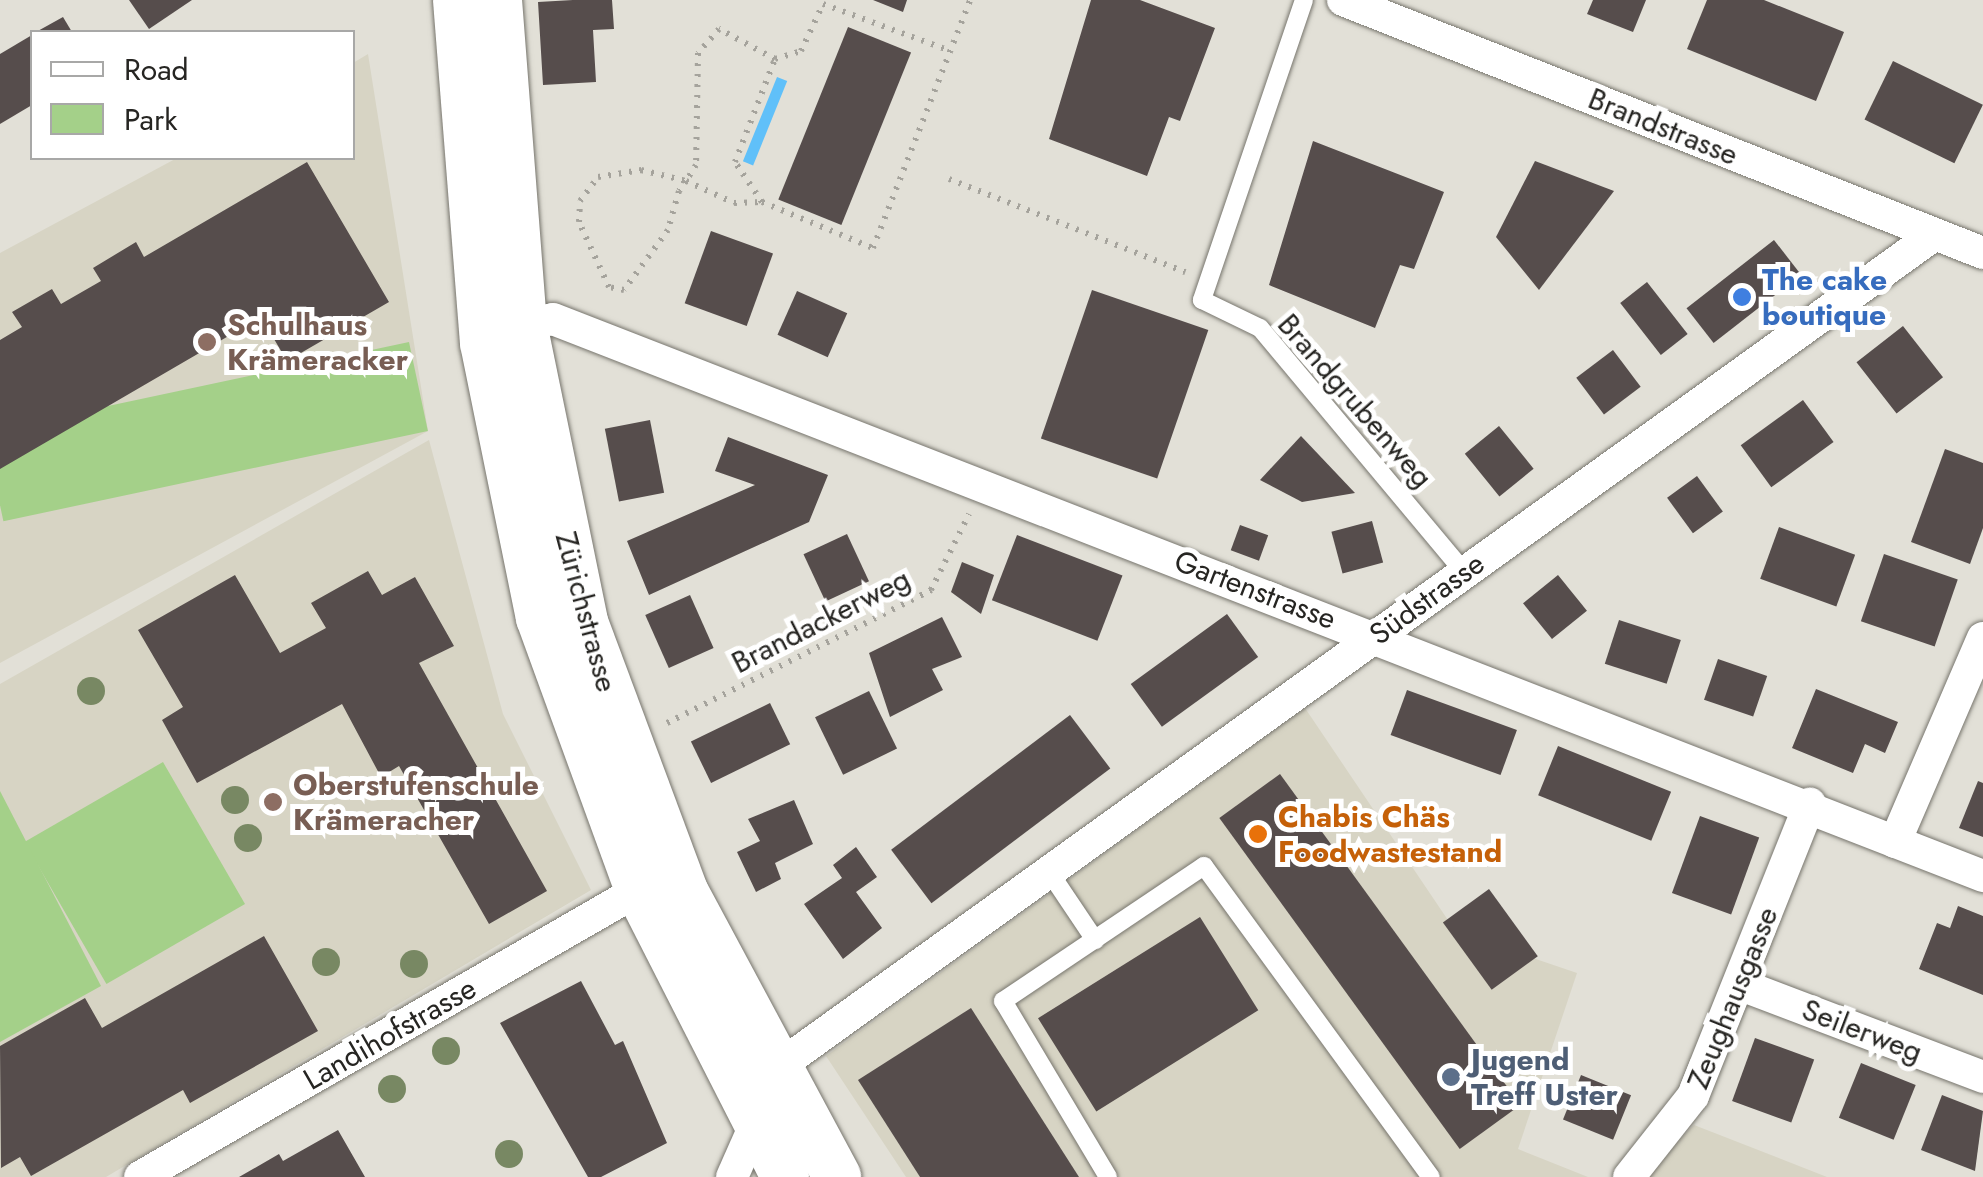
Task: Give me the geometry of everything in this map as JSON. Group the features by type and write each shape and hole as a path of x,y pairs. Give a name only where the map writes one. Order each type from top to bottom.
{"main road":[{"name":"Zürichstrasse","path":"457,0 484,343 512,506 564,694 639,890 784,1177"},
{"name":"Zürichstrasse","path":"498,0 523,324 584,622 624,740 685,893 775,1069 837,1177"}],"street":[{"name":"Brandstrasse","path":"1343,0 1983,253"},
{"name":"Südstrasse","path":"775,1069 1934,235"},
{"name":"Gartenstrasse","path":"523,324 554,320 1810,804 1983,876"},
{"path":"1895,842 1983,638"},
{"name":"Zeughausgasse","path":"1629,1177 1677,1127 1740,984 1810,804"},
{"name":"Landihofstrasse","path":"140,1177 639,890"},
{"name":"Seilerweg","path":"1740,984 1983,1077"},
{"path":"732,1177 754,1124"}],"lane":[{"path":"1208,281 1304,0"},
{"name":"Brandgrubenweg","path":"1208,281 1202,300 1260,328 1464,572"},
{"path":"1108,1177 1003,1002 1204,866 1417,1169 1432,1177"},
{"path":"1050,873 1095,940"}],"path":[{"path":"951,51 824,2 801,52 775,59 742,36 705,35 696,165 686,180 668,230 624,290 609,287 579,222 588,189 617,169 686,180 734,204 762,202 873,248 951,51 970,0"},
{"path":"762,202 734,162 775,59"},
{"path":"949,178 1208,281"},
{"name":"Brandackerweg","path":"624,740 931,590 980,484"}],"shaded area":[{"name":"Schulhaus Krämeracker","path":"368,54 428,431 0,663 0,253 173,160 355,160 355,62"},
{"name":"Oberstufenschule Krämeracher","path":"429,440 503,714 591,890 106,1177 0,1177 0,684"},
{"path":"1305,708 1456,932 1577,973 1518,1149 1588,1177 906,1177 826,1056"},
{"path":"1694,1125 1827,1177 1641,1177"}],"green space":[{"path":"409,342 428,431 3,521 0,429"},
{"path":"163,762 245,904 106,984 24,842"},
{"path":"0,791 101,986 0,1042"}],"water":[{"path":"777,77 787,81 753,165 743,161"}],"building":[{"path":"129,0 192,0 149,29"},
{"path":"612,0 614,29 593,30 596,82 543,85 538,2"},
{"path":"873,0 907,0 903,12"},
{"path":"1091,0 1140,0 1215,28 1180,121 1169,117 1147,176 1049,139"},
{"path":"1593,0 1646,0 1633,32 1587,14"},
{"path":"1707,0 1764,0 1844,32 1816,101 1687,49"},
{"path":"63,17 71,30 40,30"},
{"path":"848,27 911,52 841,225 778,199"},
{"path":"30,36 30,106 0,124 0,54"},
{"path":"1893,61 1983,105 1954,163 1865,119"},
{"path":"1313,141 1444,192 1414,269 1400,265 1375,328 1269,285"},
{"path":"1535,161 1614,191 1539,290 1496,237"},
{"name":"Schulhaus Krämeracker","path":"307,162 389,302 287,361 261,317 0,469 0,340 22,327 12,312 52,289 61,304 101,281 93,268 136,242 144,257"},
{"path":"711,231 773,254 747,326 685,303"},
{"path":"1774,240 1801,275 1714,343 1687,308"},
{"path":"1647,282 1688,334 1661,355 1620,303"},
{"path":"1092,290 1208,330 1157,478 1041,438"},
{"path":"797,291 847,313 828,357 777,335"},
{"path":"1903,326 1943,377 1897,414 1857,362"},
{"path":"1613,350 1641,387 1604,414 1576,378"},
{"path":"1803,400 1834,442 1771,487 1741,445"},
{"path":"650,420 664,493 619,501 605,429"},
{"path":"1499,426 1534,469 1499,496 1465,454"},
{"path":"1301,436 1355,493 1302,502 1260,480"},
{"path":"728,437 828,475 809,522 649,595 627,541 755,485 715,471"},
{"path":"1945,449 1983,463 1983,528 1970,564 1911,542"},
{"path":"1697,476 1723,512 1693,533 1667,498"},
{"path":"1372,521 1383,563 1343,573 1331,532"},
{"path":"1240,525 1268,535 1259,561 1231,550"},
{"path":"1779,527 1855,555 1836,606 1760,579"},
{"path":"847,534 869,581 825,601 803,554"},
{"path":"1017,535 1122,575 1097,641 992,600"},
{"path":"1884,554 1958,579 1935,647 1861,621"},
{"path":"962,562 994,575 981,614 951,592"},
{"path":"368,571 382,595 415,577 454,646 419,663 547,891 489,924 399,766 381,777 342,704 197,783 162,720 183,707 138,630 235,575 280,653 326,628 311,603"},
{"path":"1558,575 1587,611 1552,639 1523,603"},
{"path":"690,595 714,648 669,668 645,615"},
{"path":"1227,614 1258,657 1162,727 1131,684"},
{"path":"942,617 962,657 932,669 943,690 890,717 869,653"},
{"path":"1619,620 1681,640 1667,684 1605,664"},
{"path":"1718,659 1767,676 1753,717 1704,700"},
{"path":"1816,689 1898,722 1885,753 1865,744 1853,773 1792,748"},
{"path":"1407,690 1517,730 1501,775 1391,735"},
{"path":"869,691 897,749 843,775 815,717"},
{"path":"770,703 790,744 711,783 691,742"},
{"path":"1070,715 1110,769 931,903 891,850"},
{"path":"1558,746 1671,792 1651,841 1538,795"},
{"path":"1280,774 1520,1105 1460,1149 1219,818"},
{"path":"1978,781 1983,783 1983,837 1959,828"},
{"path":"794,800 813,844 775,863 781,879 756,892 737,852 760,841 748,819"},
{"path":"1700,816 1759,838 1731,915 1672,893"},
{"path":"856,847 877,877 856,892 882,928 843,959 804,904 842,878 833,865"},
{"path":"1489,889 1538,956 1492,990 1443,923"},
{"path":"1958,906 1983,916 1983,995 1919,969 1937,923 1950,928"},
{"path":"1200,917 1258,1010 1096,1111 1038,1018"},
{"path":"264,936 318,1031 190,1103 183,1090 31,1176 20,1157 1,1168 0,1046 85,998 102,1028"},
{"path":"581,981 615,1045 623,1041 667,1143 601,1177 588,1177 500,1023"},
{"path":"971,1008 1079,1177 920,1177 858,1080"},
{"path":"1755,1038 1814,1060 1791,1123 1732,1101"},
{"path":"1861,1063 1916,1085 1894,1140 1839,1118"},
{"path":"1581,1075 1631,1095 1613,1140 1563,1120"},
{"path":"1942,1095 1983,1111 1975,1171 1921,1150"},
{"path":"338,1130 365,1177 239,1177 279,1154 283,1161"}],"place":[{"name":"The cake boutique","path":"1742,297"},
{"name":"Schulhaus Krämeracker","path":"207,342"},
{"name":"Oberstufenschule Krämeracher","path":"273,802"},
{"name":"Chabis Chäs Foodwastestand","path":"1258,834"},
{"name":"Jugend Treff Uster","path":"1451,1077"}]}
